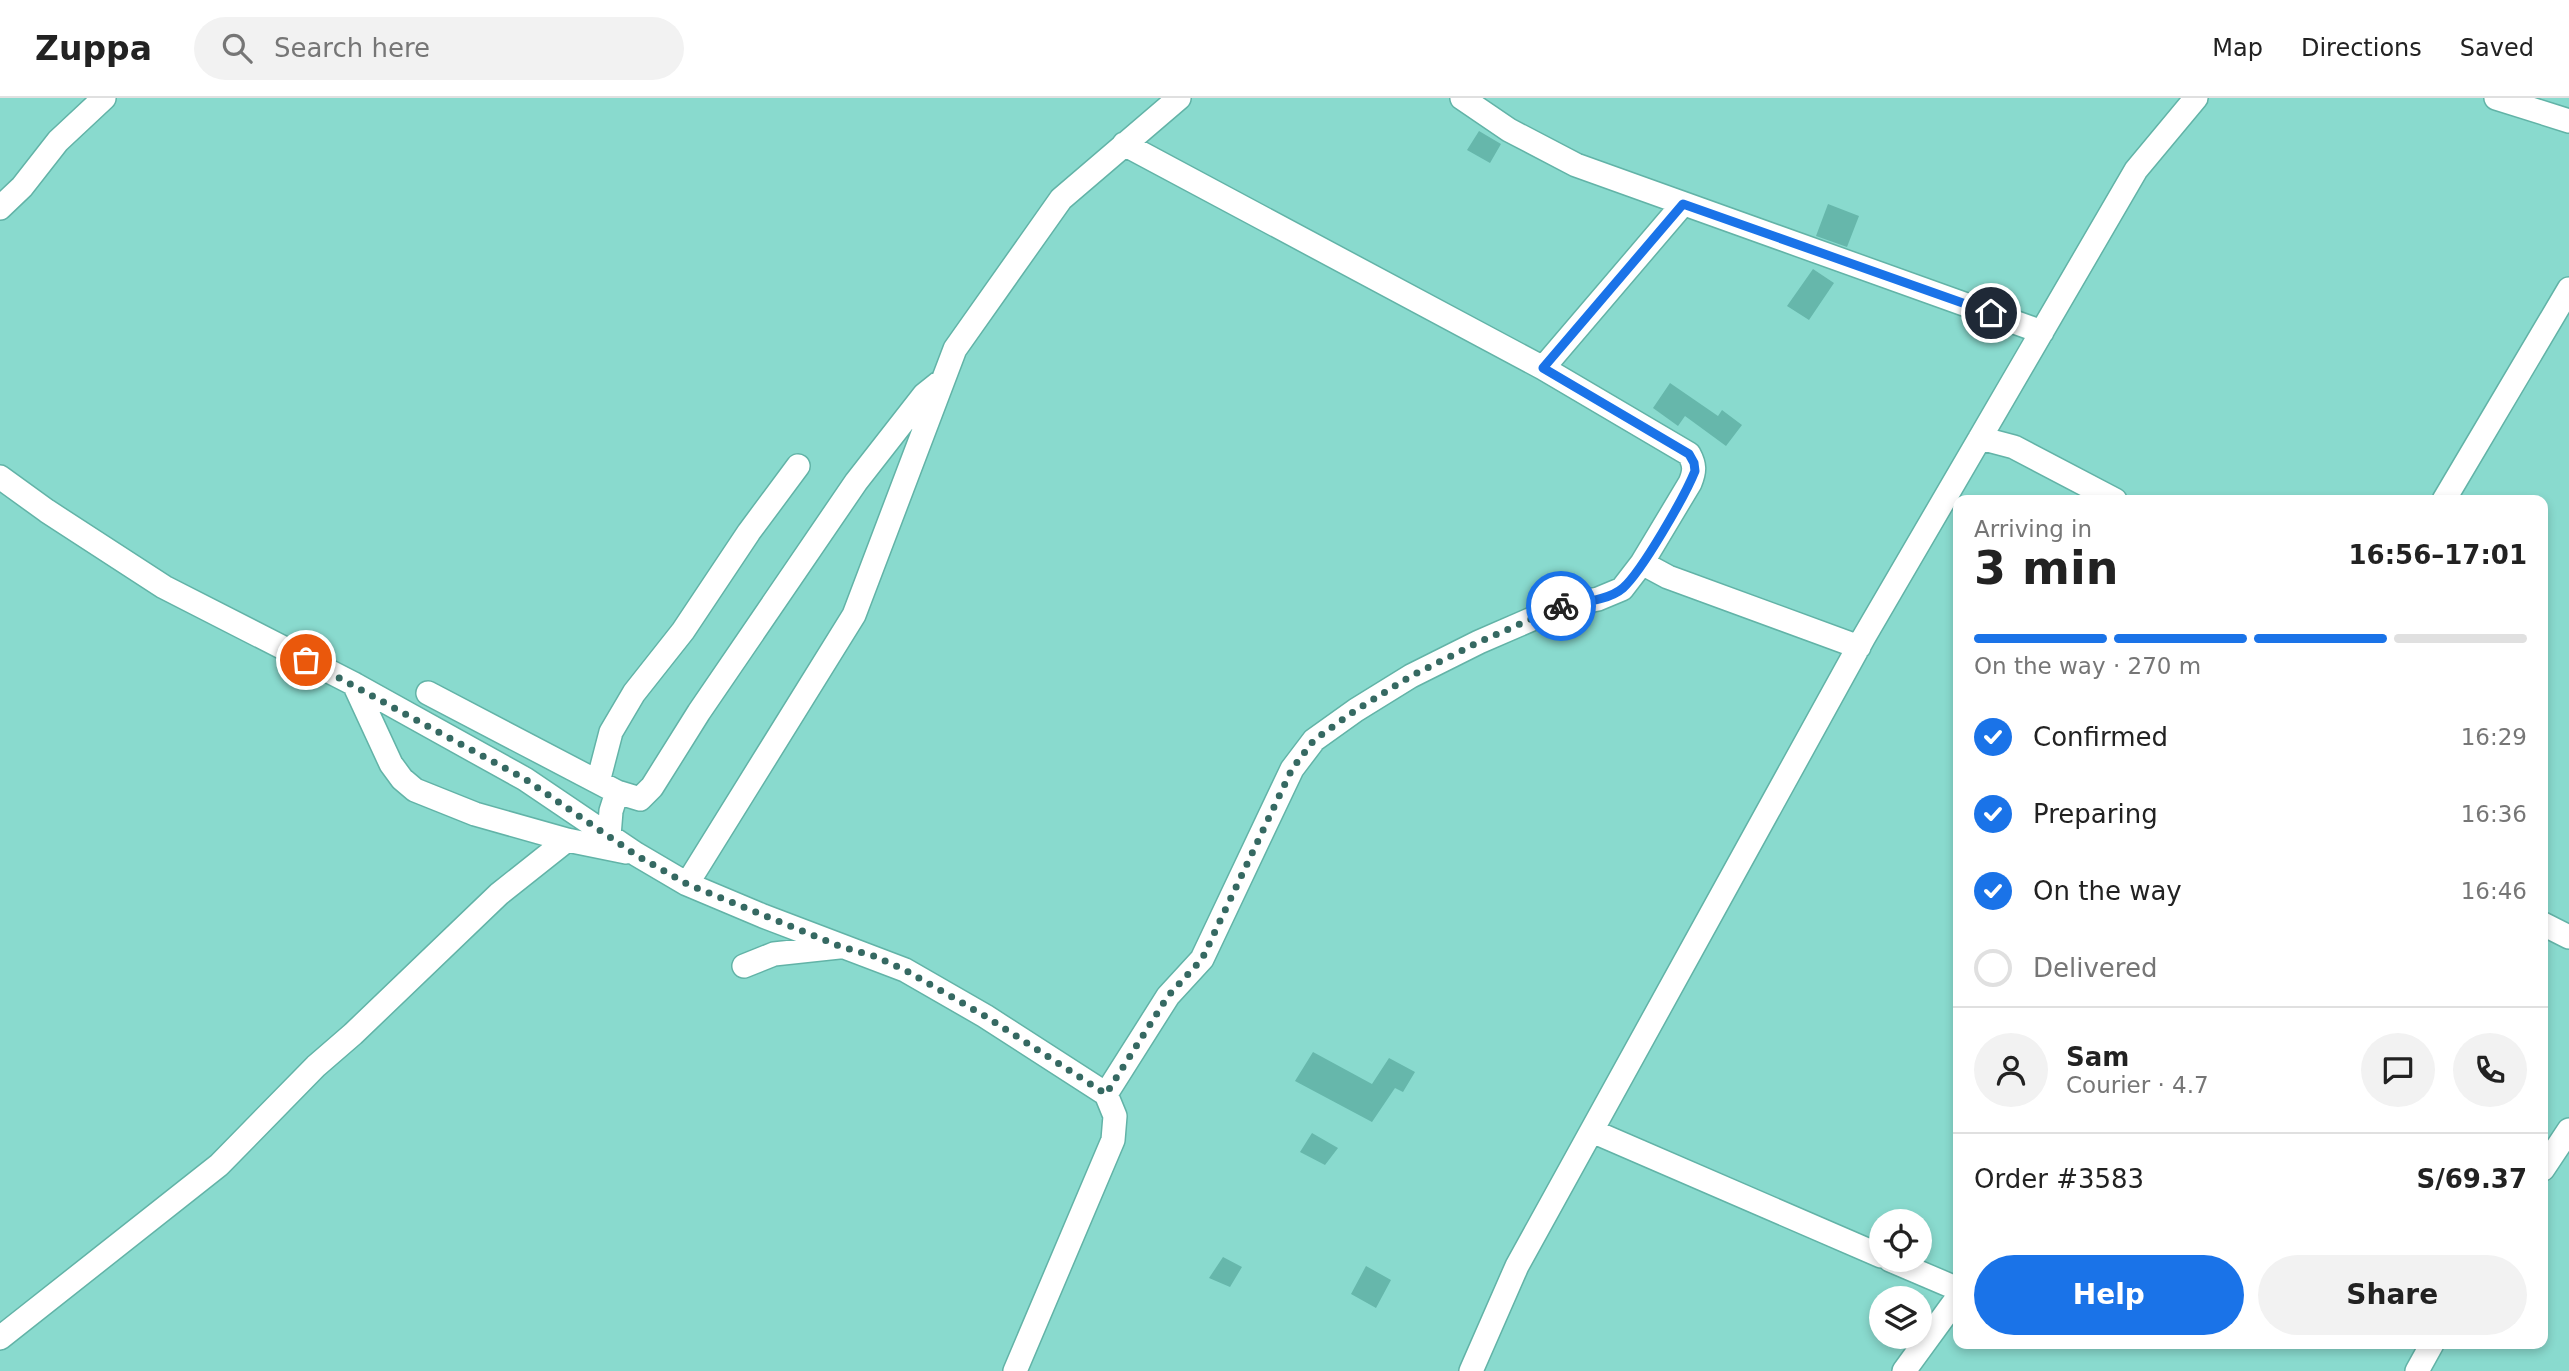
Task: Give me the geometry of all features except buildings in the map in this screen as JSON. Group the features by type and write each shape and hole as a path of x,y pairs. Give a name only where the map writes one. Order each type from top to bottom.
{"street":[{"path":"0,208 22,187 58,141 104,98"},
{"path":"687,884 854,615 955,349 1061,199 1179,98"},
{"path":"1462,98 1509,130 1576,165 2042,332"},
{"path":"1471,1371 1517,1266 1859,647 2136,170 2196,98"},
{"path":"2496,98 2569,121"},
{"path":"1106,1094 1168,996 1202,959 1292,769 1314,740 1411,676 1479,642 1562,606 1598,599 1622,589 1642,563 1695,471 1689,454 1543,368 1124,144"},
{"path":"1543,368 1683,204"},
{"path":"2447,495 2569,289"},
{"path":"428,693 607,787 640,799 652,787 699,712 856,482 924,396 944,379"},
{"path":"1980,438 2014,447 2105,495"},
{"path":"609,836 611,811 607,787 611,732 634,693 683,631 748,532 799,466"},
{"path":"0,477 164,587 354,684 525,779 636,855 687,884 905,970 985,1016 1106,1094 1115,1116 1113,1140 1015,1371"},
{"path":"1642,563 1668,577 1859,647"},
{"path":"354,684 391,764 415,790 475,814 567,840 636,855"},
{"path":"0,1338 219,1164 316,1066 499,894 567,840"},
{"path":"2548,926 2569,937"},
{"path":"744,966 774,954 842,947"},
{"path":"2548,1162 2569,1130"},
{"path":"1592,1131 1869,1251"},
{"path":"1918,1272 1953,1287"},
{"path":"1904,1371 1953,1304"},
{"path":"2417,1371 2429,1349"}],"way so far":[{"path":"306,660 525,779 636,855 687,884 905,970 985,1016 1106,1094 1168,996 1202,959 1292,769 1314,740 1411,676 1561,606"}],"route":[{"path":"1561,606 1598,599 1622,589 1642,563 1695,471 1689,454 1543,368 1683,204 1991,313"}]}
